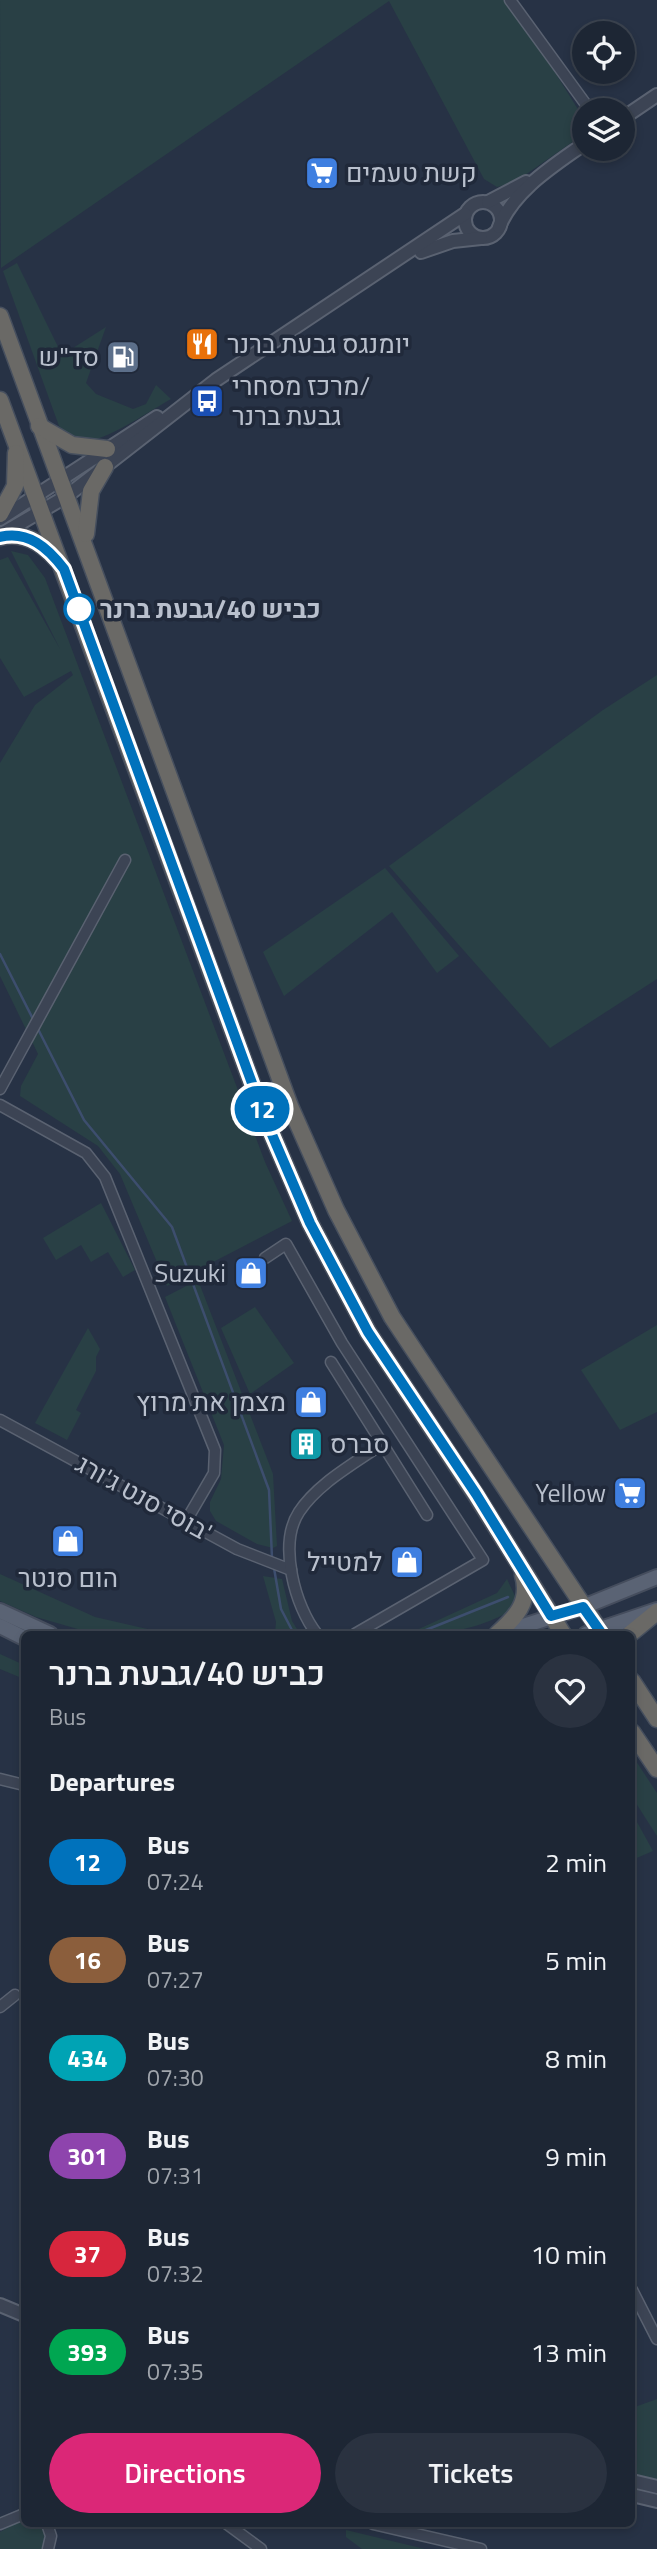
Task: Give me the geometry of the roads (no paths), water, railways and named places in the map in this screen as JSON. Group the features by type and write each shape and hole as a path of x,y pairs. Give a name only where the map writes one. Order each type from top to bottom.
{"highway":[{"path":"0,316 290,1106 335,1210 392,1317 583,1607 595,1631"},
{"path":"0,400 264,1116 310,1223 368,1332 561,1631"},
{"path":"40,426 72,445 107,449"},
{"path":"0,516 15,486 14,436"},
{"path":"90,558 86,512 91,491 105,467"},
{"path":"0,536 18,534 37,542 64,569"},
{"path":"501,1631 524,1603 526,1584 519,1563"},
{"path":"634,1631 657,1611"},
{"path":"635,1686 657,1718"},
{"path":"635,1736 657,1769"}],"main road":[{"path":"507,1631 583,1607 657,1577"},
{"path":"0,1611 43,1631"},
{"path":"602,1631 657,1611"},
{"path":"0,1626 21,1636"}],"street":[{"path":"510,0 581,98"},
{"path":"635,110 657,95"},
{"path":"386,268 440,245 492,235 514,202 572,153"},
{"path":"64,489 107,449 191,398 321,308 386,268 465,214 472,205 488,202 560,162"},
{"path":"488,202 499,212 499,227"},
{"path":"465,214 468,230 482,238"},
{"path":"0,536 39,504 105,467 191,398"},
{"path":"0,516 39,504"},
{"path":"0,1090 125,860"},
{"path":"0,1105 86,1153 106,1177 215,1450 214,1473 186,1521"},
{"path":"265,1258 286,1244 342,1343 482,1560 360,1631"},
{"path":"331,1362 427,1515"},
{"name":"בוסי סנט ג'ורג'","path":"0,1420 258,1560 288,1569"},
{"path":"315,1631 300,1609 288,1569 293,1530 301,1510 326,1485 382,1444"},
{"path":"0,1779 21,1784"},
{"path":"0,2007 15,1995"},
{"path":"635,2296 657,2339"},
{"path":"0,2305 21,2314"},
{"path":"635,2482 657,2487"},
{"path":"635,2496 657,2501"},
{"path":"0,2525 21,2515"},
{"path":"48,2549 49,2527"},
{"path":"231,2527 261,2549"},
{"path":"386,2527 481,2549"}],"waterway":[{"path":"0,954 34,1021"},
{"path":"37,1027 84,1120 172,1227 269,1490 272,1558"},
{"path":"274,1568 281,1609 292,1631"},
{"path":"423,1631 508,1597"}],"place":[{"name":"קשת טעמים","path":"322,173"},
{"name":"יומנגס גבעת ברנר","path":"202,344"},
{"name":"סד\"ש","path":"123,357"},
{"name":"מרכז מסחרי/ גבעת ברנר","path":"207,401"},
{"name":"כביש 40/גבעת ברנר","path":"79,609"},
{"name":"Suzuki","path":"251,1273"},
{"name":"מצמן את מרוץ","path":"311,1402"},
{"name":"סברס","path":"306,1444"},
{"name":"Yellow","path":"630,1493"},
{"name":"הום סנטר","path":"68,1541"},
{"name":"למטייל","path":"407,1562"}]}
